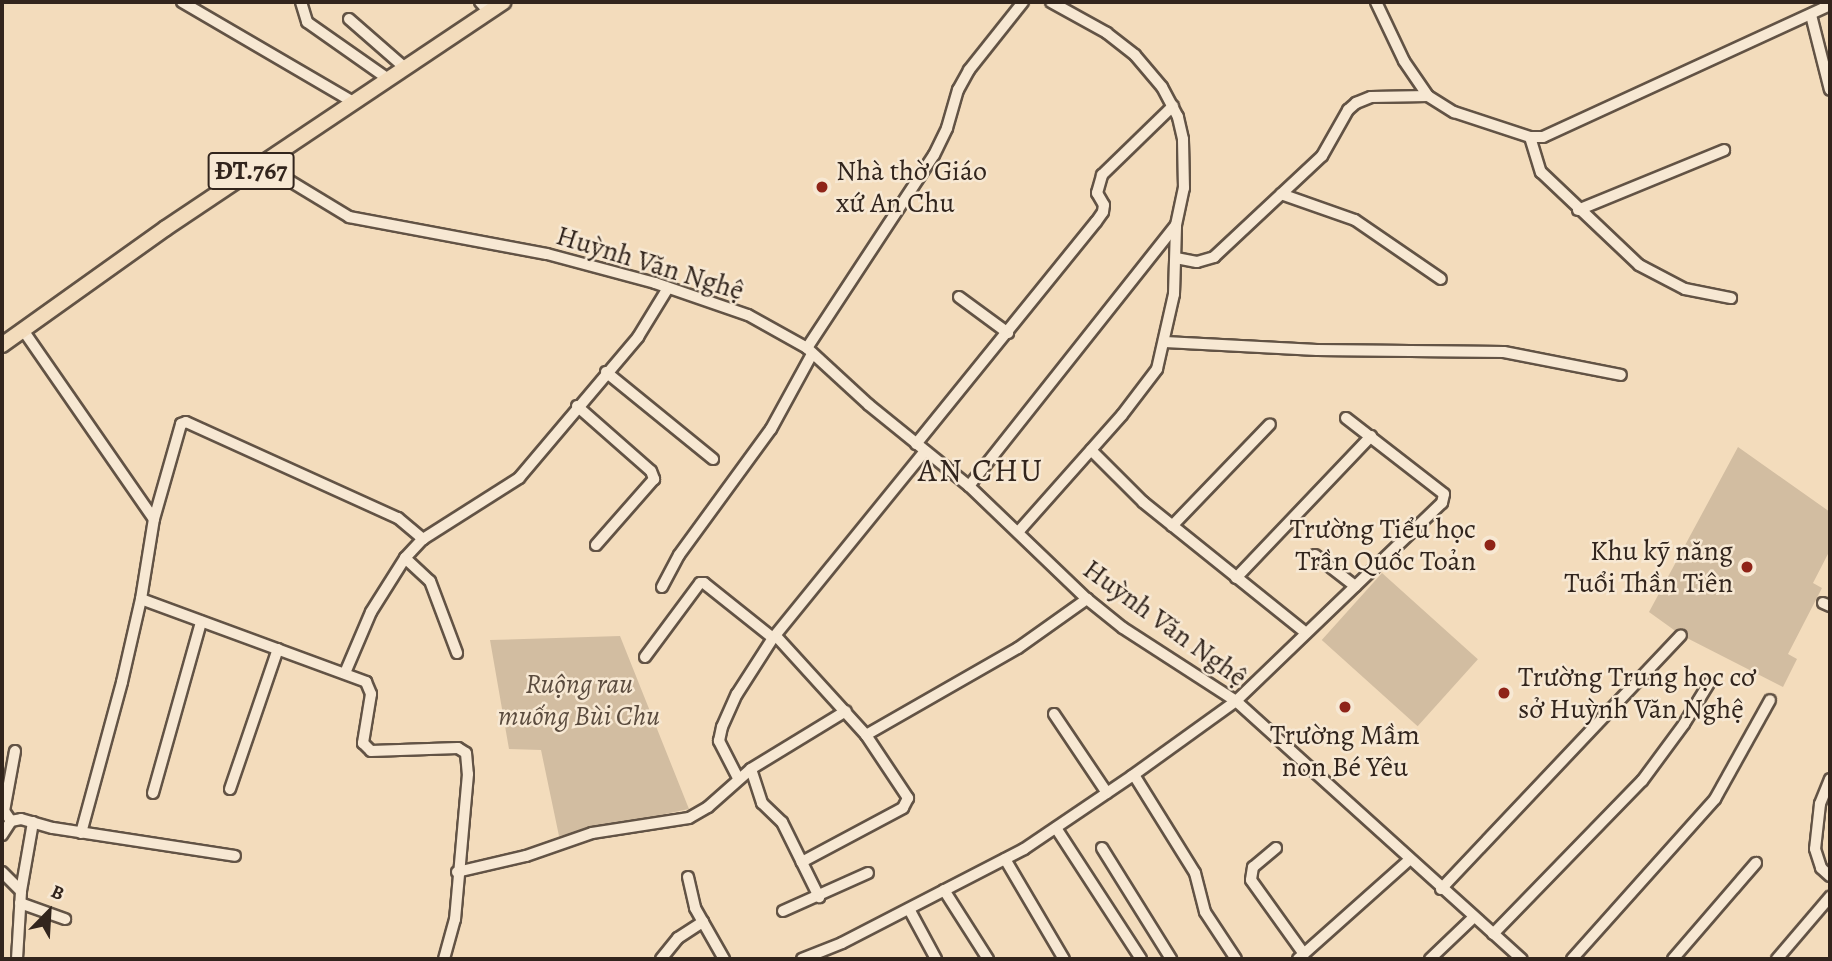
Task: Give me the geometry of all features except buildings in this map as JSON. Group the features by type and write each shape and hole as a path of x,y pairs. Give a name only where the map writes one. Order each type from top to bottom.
{"main road":[{"name":"ĐT.767","path":"2,345 262,164 355,103 484,6 503,2"}],"street":[{"path":"182,2 355,103"},
{"path":"301,2 307,22 388,79"},
{"path":"662,587 679,555 771,429 809,351 934,155 947,128 958,90 969,70 1023,2"},
{"path":"1019,531 1153,376 1164,342 1174,294 1176,225 1184,169 1182,139 1173,106 1162,87 1135,55 1107,33 1051,2"},
{"path":"1376,2 1404,61 1428,96 1454,112 1530,137 1555,134 1830,5"},
{"path":"1811,15 1830,90"},
{"path":"349,19 404,67"},
{"path":"1176,258 1197,261 1214,257 1322,156 1348,110 1356,103 1371,97 1428,96"},
{"path":"738,778 719,741 722,727 737,694 775,637 1103,212 1104,205 1097,193 1102,175 1173,106"},
{"path":"1530,137 1541,172 1578,210 1643,268 1690,290 1731,298"},
{"path":"1578,210 1724,150"},
{"name":"Huỳnh Văn Nghệ","path":"262,164 349,217 547,254 668,288 748,315 809,351 969,486 1087,599 1123,628 1236,701 1409,860 1522,959"},
{"path":"1281,194 1355,220 1441,279"},
{"path":"969,486 1176,225"},
{"path":"345,673 370,612 405,558 423,539 519,478 577,406 638,337 668,288"},
{"path":"959,297 1008,333"},
{"path":"23,330 154,519"},
{"path":"1164,342 1317,349 1504,352 1620,375"},
{"path":"606,372 713,459"},
{"path":"577,406 651,471 654,479 596,545"},
{"path":"802,959 842,943 1005,859 1134,775 1236,701 1445,498 1444,494 1346,418"},
{"path":"81,833 141,599 154,519 181,424 185,422 398,518 423,539"},
{"path":"1172,526 1270,424"},
{"path":"1236,578 1371,436"},
{"path":"1091,450 1172,526 1307,633"},
{"path":"1315,555 1355,586"},
{"path":"405,558 430,582 457,653"},
{"path":"645,657 699,583 704,583 775,637 866,735 908,798 908,803 802,862"},
{"path":"141,599 345,673 369,687 363,743 367,748 396,751 458,748 466,754 468,774 457,872 455,919 444,959"},
{"path":"866,735 1018,648 1087,599"},
{"path":"153,793 201,622"},
{"path":"1441,888 1681,635"},
{"path":"230,789 278,649"},
{"path":"1493,934 1642,780 1684,724 1709,683"},
{"path":"1572,959 1715,799 1770,701"},
{"path":"457,872 526,856 584,835 689,818 708,807 751,769 846,711"},
{"path":"1054,714 1107,793"},
{"path":"11,821 4,811 15,751"},
{"path":"751,769 762,803 782,822 819,897"},
{"path":"1134,775 1195,873 1205,912 1236,959"},
{"path":"1829,783 1820,804 1815,849 1821,868 1830,876"},
{"path":"2,835 11,821 21,818 81,833 200,848 235,856"},
{"path":"17,959 21,891 33,822"},
{"path":"1056,828 1141,959"},
{"path":"1102,848 1171,959"},
{"path":"1276,848 1253,867 1251,880 1301,957 1409,860"},
{"path":"1005,859 1064,959"},
{"path":"1673,959 1756,863"},
{"path":"2,872 21,891"},
{"path":"783,911 868,873"},
{"path":"688,877 695,908 724,959"},
{"path":"944,890 988,959"},
{"path":"1777,959 1830,897"},
{"path":"20,903 65,919"},
{"path":"909,909 936,959"},
{"path":"1430,959 1474,917"},
{"path":"661,959 678,938 703,922"}],"green space":[{"name":"Khu kỹ năng Tuổi Thần Tiên","path":"1738,447 1830,512 1830,550 1813,583 1822,588 1788,654 1797,659 1783,687 1681,635 1649,612"},
{"path":"1382,573 1478,659 1418,726 1322,640"},
{"name":"Ruộng rau muống Bùi Chu","path":"620,636 689,809 559,836 541,750 509,749 490,640"}],"place":[{"name":"Nhà thờ Giáo xứ An Chu","path":"822,187"},
{"name":"Trường Tiểu học Trần Quốc Toản","path":"1490,545"},
{"name":"Khu kỹ năng Tuổi Thần Tiên","path":"1747,567"},
{"name":"Trường Trung học cơ sở Huỳnh Văn Nghệ","path":"1504,693"},
{"name":"Trường Mầm non Bé Yêu","path":"1345,707"}],"district":[{"name":"AN CHU","path":"981,470"}]}
